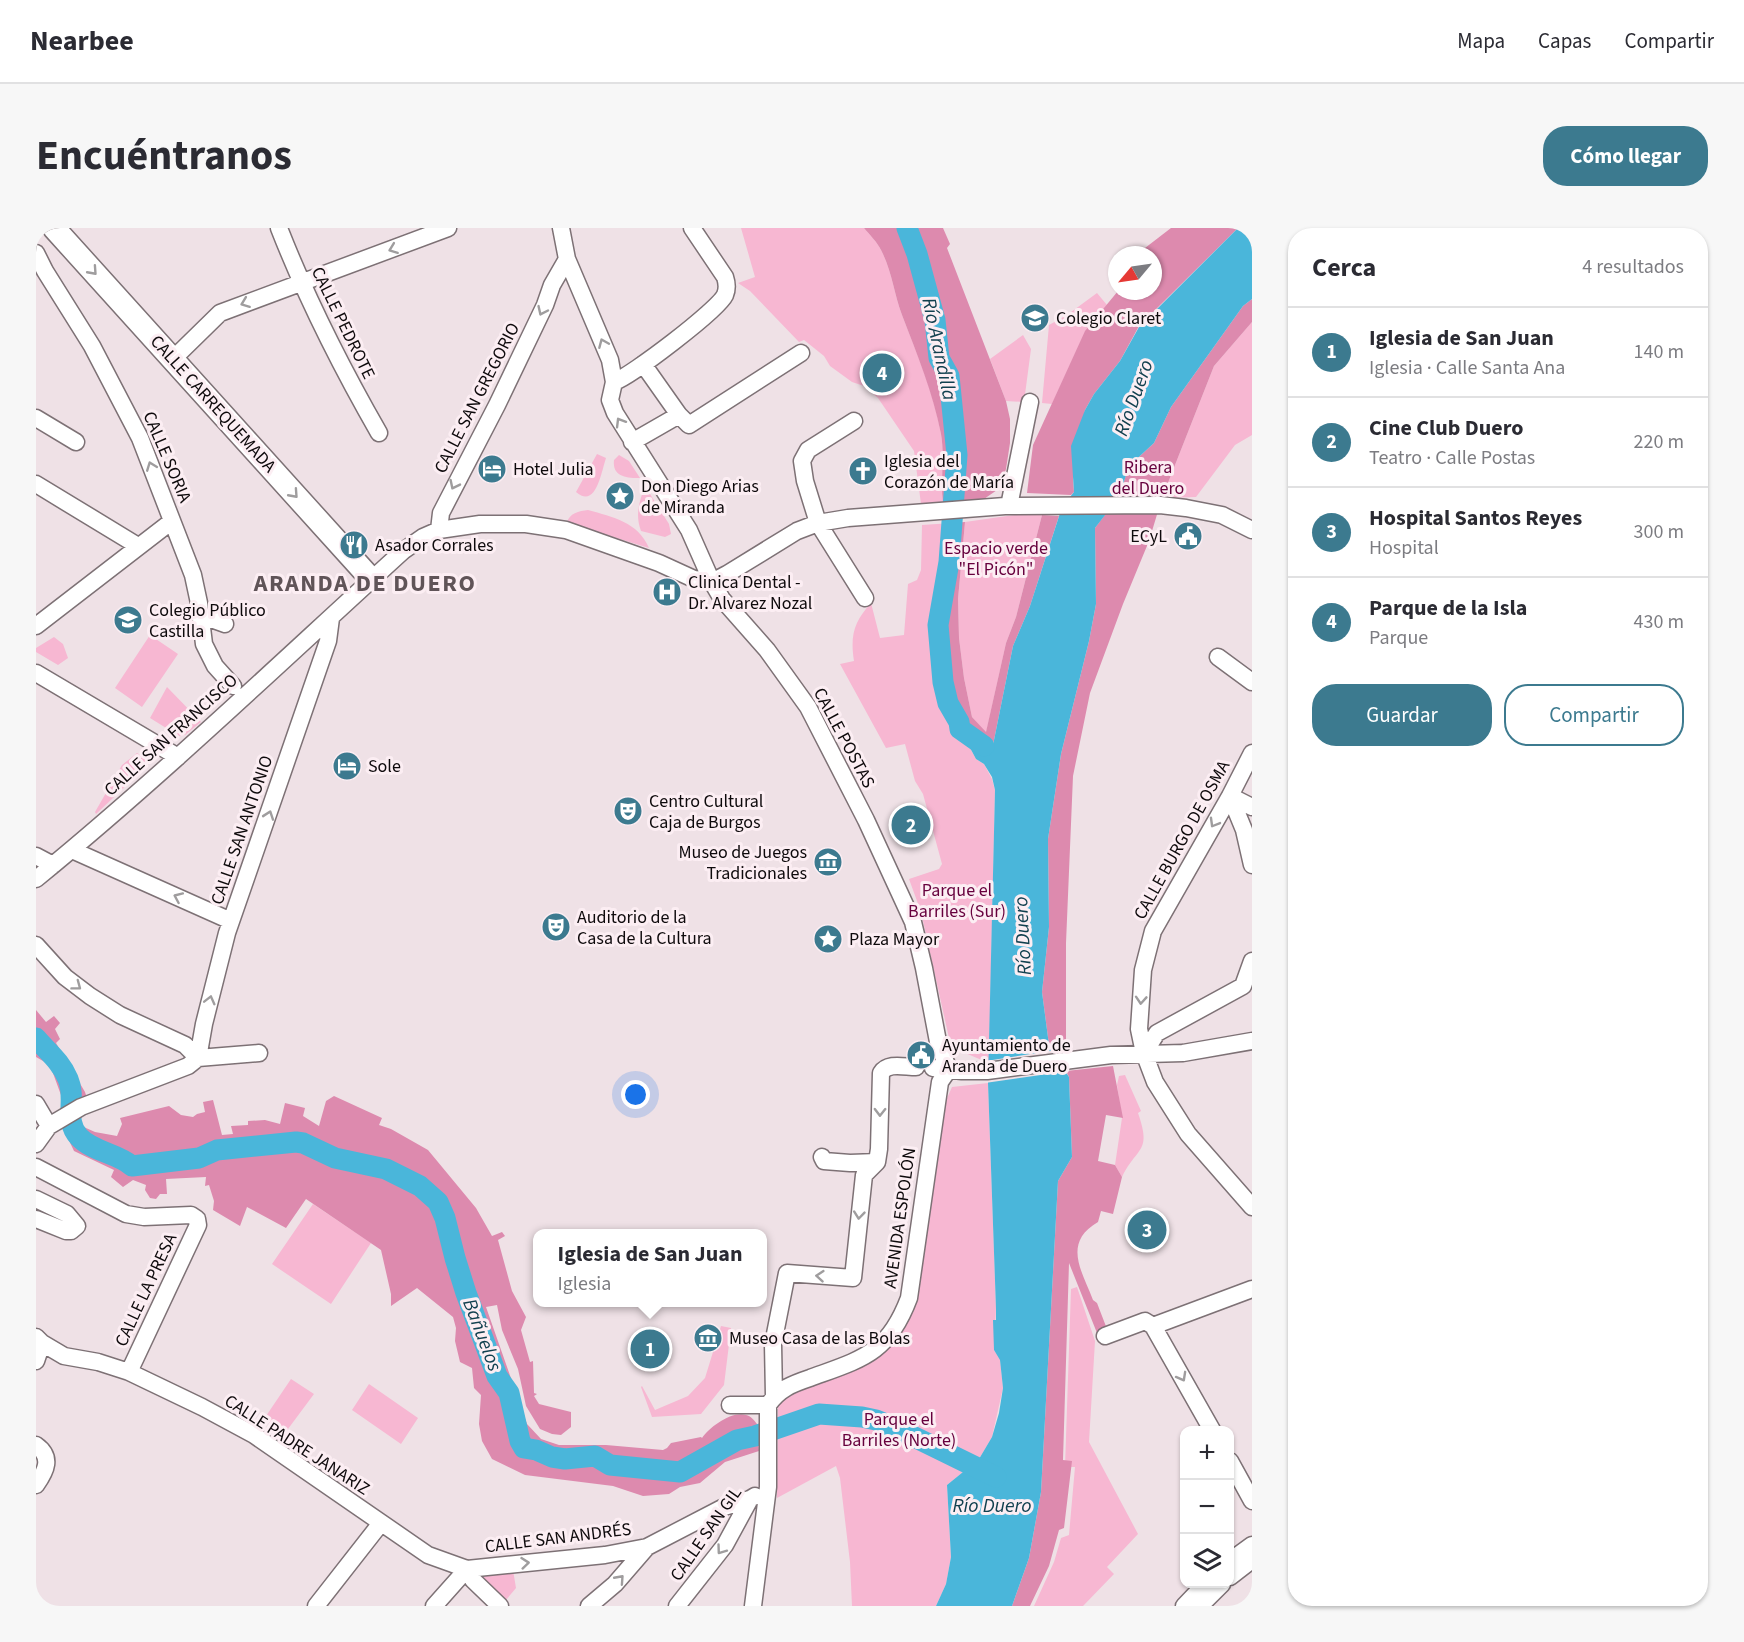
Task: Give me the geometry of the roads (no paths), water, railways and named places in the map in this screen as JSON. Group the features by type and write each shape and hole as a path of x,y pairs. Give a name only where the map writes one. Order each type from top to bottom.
{"main road":[{"name":"CALLE CARREQUEMADA","path":"54,228 372,580"}],"street":[{"name":"CALLE PEDROTE","path":"279,228 300,283 335,357 379,433"},
{"path":"172,359 220,313 448,228"},
{"path":"566,231 567,259 610,360 614,382 625,378 698,321 718,304 725,294 727,286 724,277 692,228"},
{"name":"CALLE SORIA","path":"36,253 92,346 140,438 193,575 204,644 215,666 232,686"},
{"name":"CALLE SAN GREGORIO","path":"439,530 441,513 497,405 552,285 567,259"},
{"path":"552,285 567,282 578,283"},
{"path":"643,364 687,424 692,423 801,352"},
{"name":"CALLE POSTAS","path":"614,382 610,399 615,413 689,530 712,582 731,610 767,650 808,707 866,820 913,922 939,1047 937,1068"},
{"path":"1009,506 1030,402"},
{"path":"632,442 679,415"},
{"path":"36,418 76,442"},
{"path":"854,421 808,450 804,455 802,469 818,523 865,598"},
{"path":"36,484 138,546"},
{"path":"439,530 480,524 517,524 566,530 659,563 694,579 712,582 797,531 818,523 848,518 1009,506 1160,505 1222,515 1252,530"},
{"path":"36,626 172,521"},
{"name":"CALLE SAN FRANCISCO","path":"36,879 178,757 403,551 423,537 439,530"},
{"path":"200,615 225,624"},
{"name":"CALLE SAN ANTONIO","path":"198,1058 204,1024 231,921 328,641 331,618"},
{"path":"1218,657 1252,682"},
{"path":"36,674 178,757"},
{"name":"CALLE BURGO DE OSMA","path":"1250,1202 1188,1134 1155,1082 1144,1053 1139,1029 1143,970 1153,931 1252,753"},
{"path":"1230,796 1252,807"},
{"path":"1230,796 1244,830 1252,865"},
{"path":"72,850 231,921"},
{"path":"36,856 53,865"},
{"path":"36,945 65,977 90,996 120,1015 186,1045 198,1058"},
{"path":"1144,1053 1156,1033 1243,986 1251,961"},
{"path":"753,1606 768,1487 773,1344 787,1273 853,1278 864,1175 877,1162 879,1149 881,1073 884,1069 889,1066 987,1071 1110,1054 1183,1053 1252,1041"},
{"path":"36,1144 49,1126 81,1107 188,1066 198,1058 259,1053"},
{"name":"AVENIDA ESPOLÓN","path":"770,1406 781,1389 871,1353 889,1336 901,1318 909,1298 939,1082 937,1068"},
{"path":"36,1104 49,1126"},
{"path":"822,1157 824,1161 877,1162"},
{"name":"CALLE LA PRESA","path":"36,1167 126,1214 144,1217 192,1215 197,1219 198,1225 129,1372"},
{"path":"36,1199 67,1214 77,1226 71,1231 66,1231 36,1219"},
{"path":"1153,1326 1252,1289"},
{"path":"1105,1336 1145,1321 1153,1326 1209,1426"},
{"path":"36,1361 39,1340"},
{"name":"CALLE PADRE JANARIZ","path":"39,1340 64,1356 98,1362 129,1372 202,1407 254,1435 428,1555 467,1569"},
{"path":"730,1405 770,1406"},
{"path":"36,1445 42,1449 46,1457 47,1468 36,1485"},
{"path":"1234,1468 1252,1501"},
{"name":"CALLE SAN GIL","path":"677,1606 725,1545 750,1499 768,1487"},
{"name":"CALLE SAN ANDRÉS","path":"467,1569 605,1555 647,1547 724,1508 750,1499"},
{"path":"316,1606 381,1523"},
{"path":"1234,1558 1252,1545"},
{"path":"589,1606 615,1584 647,1547"},
{"path":"1234,1574 1252,1560"},
{"path":"434,1606 467,1569 473,1580 501,1606"},
{"path":"1184,1606 1201,1588"},
{"path":"1200,1606 1218,1588"}],"water":[{"name":"Río Duero","path":"1238,228 1252,228 1252,299 1243,306 1171,407 1154,443 1129,466 1119,497 1095,528 1096,604 1061,754 1048,839 1049,927 1042,992 1049,1045 1069,1077 1072,1157 1058,1181 1041,1492 1029,1558 1012,1606 936,1606 946,1584 951,1557 947,1485 979,1459 992,1437 1003,1388 1000,1360 994,1350 993,1320 996,1320 996,1309 988,1083 995,790 992,777 984,764 976,759 960,729 966,728 992,750 1013,646 1030,606 1062,507 1074,492 1071,446 1085,410 1094,394 1120,361 1139,327"}],"waterway":[{"name":"Río Arandilla","path":"907,228 917,254 935,320 939,358 949,376 957,455 949,562 938,625 943,682 948,703 959,722 960,729 984,746"},
{"name":"Bañuelos","path":"36,1038 58,1062 68,1079 72,1124 79,1137 91,1146 132,1166 199,1158 217,1150 296,1142 335,1158 386,1169 420,1186 438,1202 445,1218 466,1293 497,1376 509,1393 520,1441 524,1448 552,1457 565,1459 595,1456 610,1465 680,1472 737,1440 819,1414 876,1420 996,1477"}],"place":[{"name":"Colegio Claret","path":"1035,318"},
{"name":"Parque de la Isla","path":"882,373"},
{"name":"Hotel Julia","path":"492,469"},
{"name":"Iglesia del Corazón de María","path":"863,471"},
{"name":"Don Diego Arias de Miranda","path":"620,496"},
{"name":"ECyL","path":"1188,536"},
{"name":"Asador Corrales","path":"354,545"},
{"name":"Clinica Dental - Dr. Alvarez Nozal","path":"667,592"},
{"name":"Colegio Público Castilla","path":"128,620"},
{"name":"Sole","path":"347,766"},
{"name":"Centro Cultural Caja de Burgos","path":"628,811"},
{"name":"Cine Club Duero","path":"911,825"},
{"name":"Museo de Juegos Tradicionales","path":"828,862"},
{"name":"Auditorio de la Casa de la Cultura","path":"556,927"},
{"name":"Plaza Mayor","path":"828,939"},
{"name":"Ayuntamiento de Aranda de Duero","path":"921,1055"},
{"name":"Hospital Santos Reyes","path":"1147,1230"},
{"name":"Museo Casa de las Bolas","path":"708,1338"},
{"name":"Iglesia de San Juan","path":"650,1349"}],"district":[{"name":"ARANDA DE DUERO","path":"365,583"}],"park label":[{"name":"Ribera del Duero","path":"1148,477"},
{"name":"Espacio verde \"El Picón\"","path":"996,558"},
{"name":"Parque el Barriles (Sur)","path":"957,900"},
{"name":"Parque el Barriles (Norte)","path":"899,1429"}]}
